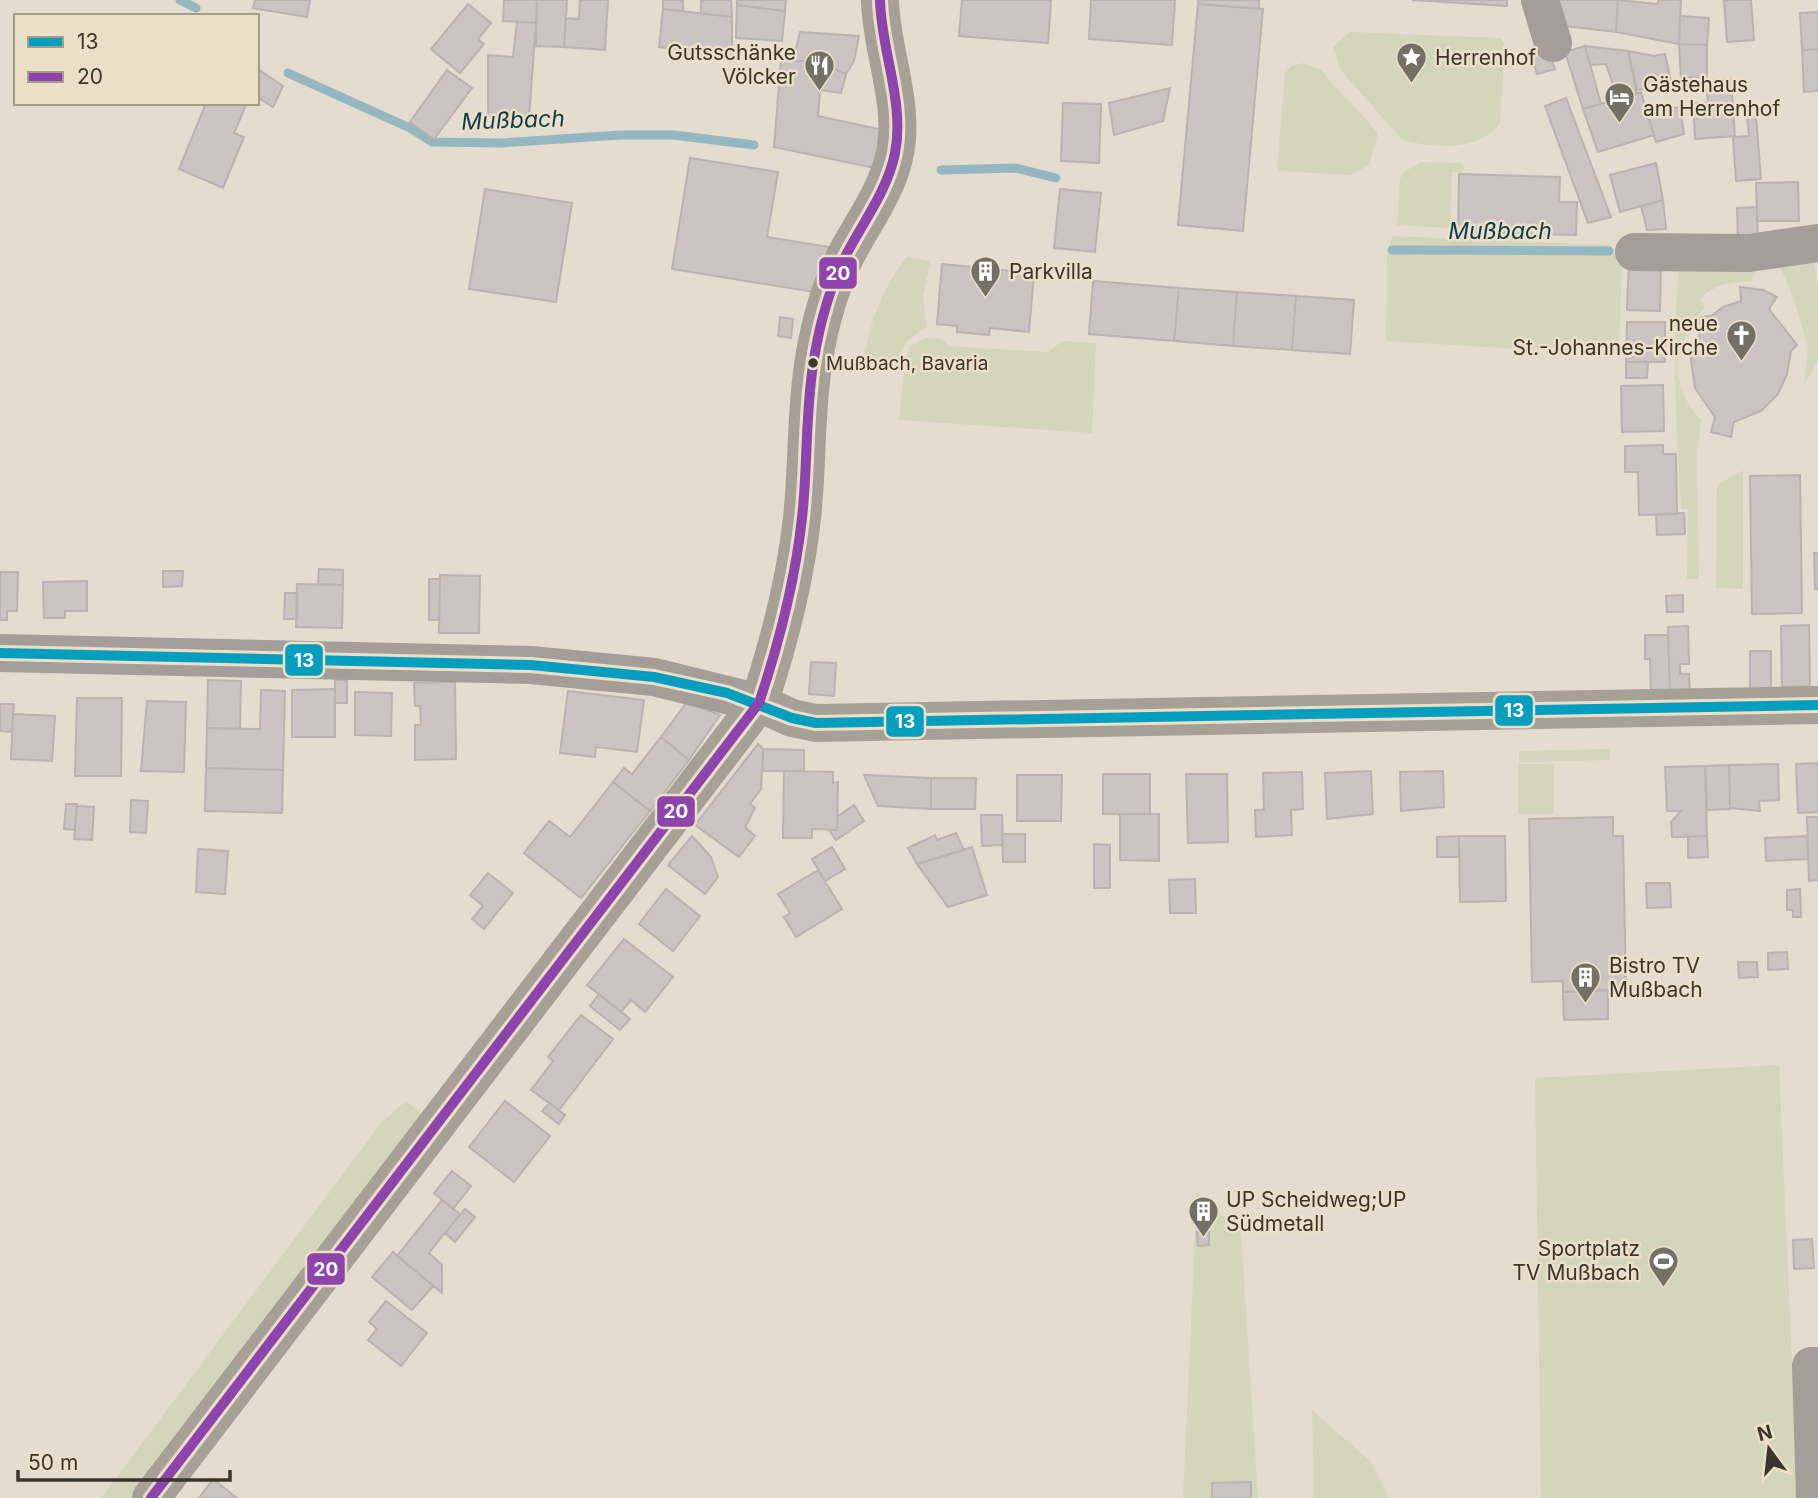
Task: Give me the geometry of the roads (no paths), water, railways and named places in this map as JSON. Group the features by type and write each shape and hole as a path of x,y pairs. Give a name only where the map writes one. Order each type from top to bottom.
{"main road":[{"path":"151,1498 759,703 779,642 797,554 809,395 820,329 835,281 884,186 895,152 895,109 880,0"},
{"path":"759,703 792,718 816,723 1818,705"}],"street":[{"path":"1540,0 1553,43"},
{"path":"1634,252 1749,253 1818,243"},
{"path":"0,653 531,665 654,677 759,703"},
{"path":"1815,1366 1815,1498"}],"waterway":[{"name":"Mußbach","path":"180,0 196,8"},
{"name":"Mußbach","path":"288,73 410,128 432,142 502,143 621,135 673,135 754,145"},
{"name":"Mußbach","path":"941,170 1016,168 1056,178"},
{"name":"Mußbach","path":"1392,250 1609,251"}],"place":[{"name":"Herrenhof","path":"1412,85"},
{"name":"Gutsschänke Völcker","path":"819,92"},
{"name":"Gästehaus am Herrenhof","path":"1620,124"},
{"name":"Parkvilla","path":"986,299"},
{"name":"Mußbach, Bavaria","path":"813,363"},
{"name":"neue St.-Johannes-Kirche","path":"1741,363"},
{"name":"Bistro TV Mußbach","path":"1586,1005"},
{"name":"UP Scheidweg;UP Südmetall","path":"1203,1239"},
{"name":"Sportplatz TV Mußbach","path":"1663,1288"}]}
